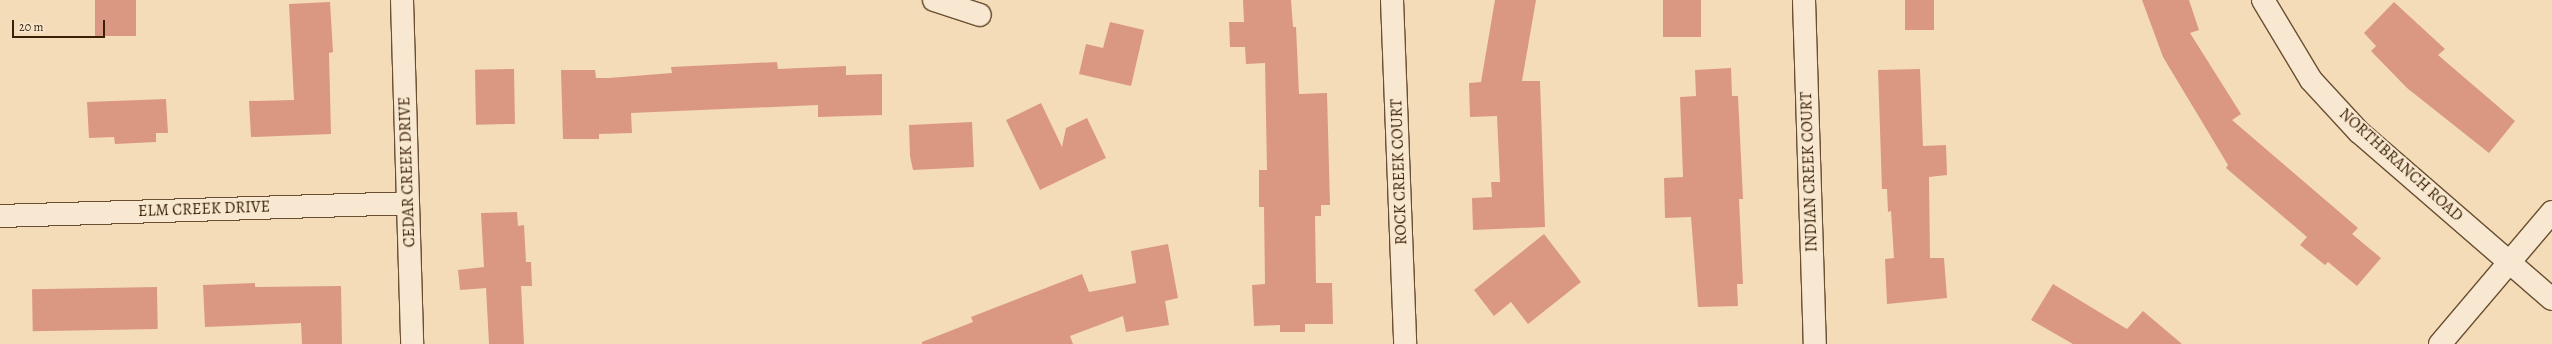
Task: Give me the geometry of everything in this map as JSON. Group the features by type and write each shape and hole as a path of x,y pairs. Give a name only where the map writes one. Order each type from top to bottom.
{"street":[{"name":"CEDAR CREEK DRIVE","path":"402,0 412,344"},
{"path":"934,0 980,15"},
{"name":"ROCK CREEK COURT","path":"1392,0 1405,344"},
{"name":"INDIAN CREEK COURT","path":"1804,0 1815,344"},
{"name":"NORTHBRANCH ROAD","path":"2264,0 2312,80 2359,132 2552,299"},
{"name":"ELM CREEK DRIVE","path":"0,216 408,203"},
{"path":"2440,344 2552,212"}],"building":[{"path":"95,0 136,0 136,36 95,36"},
{"path":"1243,0 1291,0 1293,27 1296,27 1299,94 1327,93 1330,205 1321,205 1321,216 1315,216 1316,283 1332,283 1333,324 1305,324 1305,332 1280,332 1280,325 1254,326 1252,285 1265,284 1264,207 1259,207 1259,170 1267,170 1265,63 1246,64 1245,47 1230,47 1229,22 1244,22"},
{"path":"1495,0 1536,0 1522,81 1540,81 1545,227 1473,230 1472,198 1492,197 1491,182 1500,182 1497,116 1470,117 1469,83 1481,82"},
{"path":"1663,0 1701,0 1701,37 1663,37"},
{"path":"1905,0 1934,0 1934,30 1905,30"},
{"path":"2142,0 2189,0 2199,30 2190,33 2241,114 2232,120 2358,228 2352,234 2381,258 2357,286 2328,262 2325,265 2300,245 2307,237 2226,168 2228,165 2163,57"},
{"path":"330,2 333,52 329,53 331,134 251,137 249,101 294,100 289,4"},
{"path":"2394,2 2445,49 2438,55 2515,121 2489,153 2407,88 2371,51 2376,46 2364,33"},
{"path":"1110,22 1144,30 1131,86 1079,74 1086,44 1103,48"},
{"path":"777,62 778,69 846,66 846,75 882,74 882,115 818,117 818,105 631,113 632,133 599,134 599,139 563,139 561,70 595,70 596,78 609,78 672,73 671,67"},
{"path":"1731,68 1732,96 1738,96 1743,199 1739,199 1743,284 1737,284 1738,306 1698,307 1691,217 1665,218 1664,178 1683,177 1680,97 1696,96 1695,70"},
{"path":"514,69 515,124 476,125 475,70"},
{"path":"1920,69 1923,146 1946,145 1947,175 1929,177 1930,258 1944,258 1947,298 1887,304 1885,259 1894,258 1891,211 1888,212 1887,189 1882,189 1878,70"},
{"path":"166,99 168,133 156,133 156,142 115,144 114,137 89,138 87,102"},
{"path":"1041,103 1062,147 1066,128 1087,118 1106,158 1040,190 1006,120"},
{"path":"972,122 974,167 913,170 910,156 909,125"},
{"path":"517,212 518,226 524,225 526,262 531,262 532,286 521,286 524,344 489,344 486,288 460,290 458,270 484,267 481,213"},
{"path":"1544,234 1581,282 1528,324 1511,302 1494,316 1474,290"},
{"path":"1168,244 1178,298 1165,301 1169,325 1126,332 1123,316 1070,336 1073,344 922,344 922,342 973,322 971,317 1082,274 1089,292 1136,283 1131,251"},
{"path":"255,283 255,287 341,286 342,344 302,344 301,323 205,327 203,285"},
{"path":"2053,284 2127,329 2143,311 2182,344 2073,344 2031,320"},
{"path":"157,287 158,329 33,331 32,289"}]}
